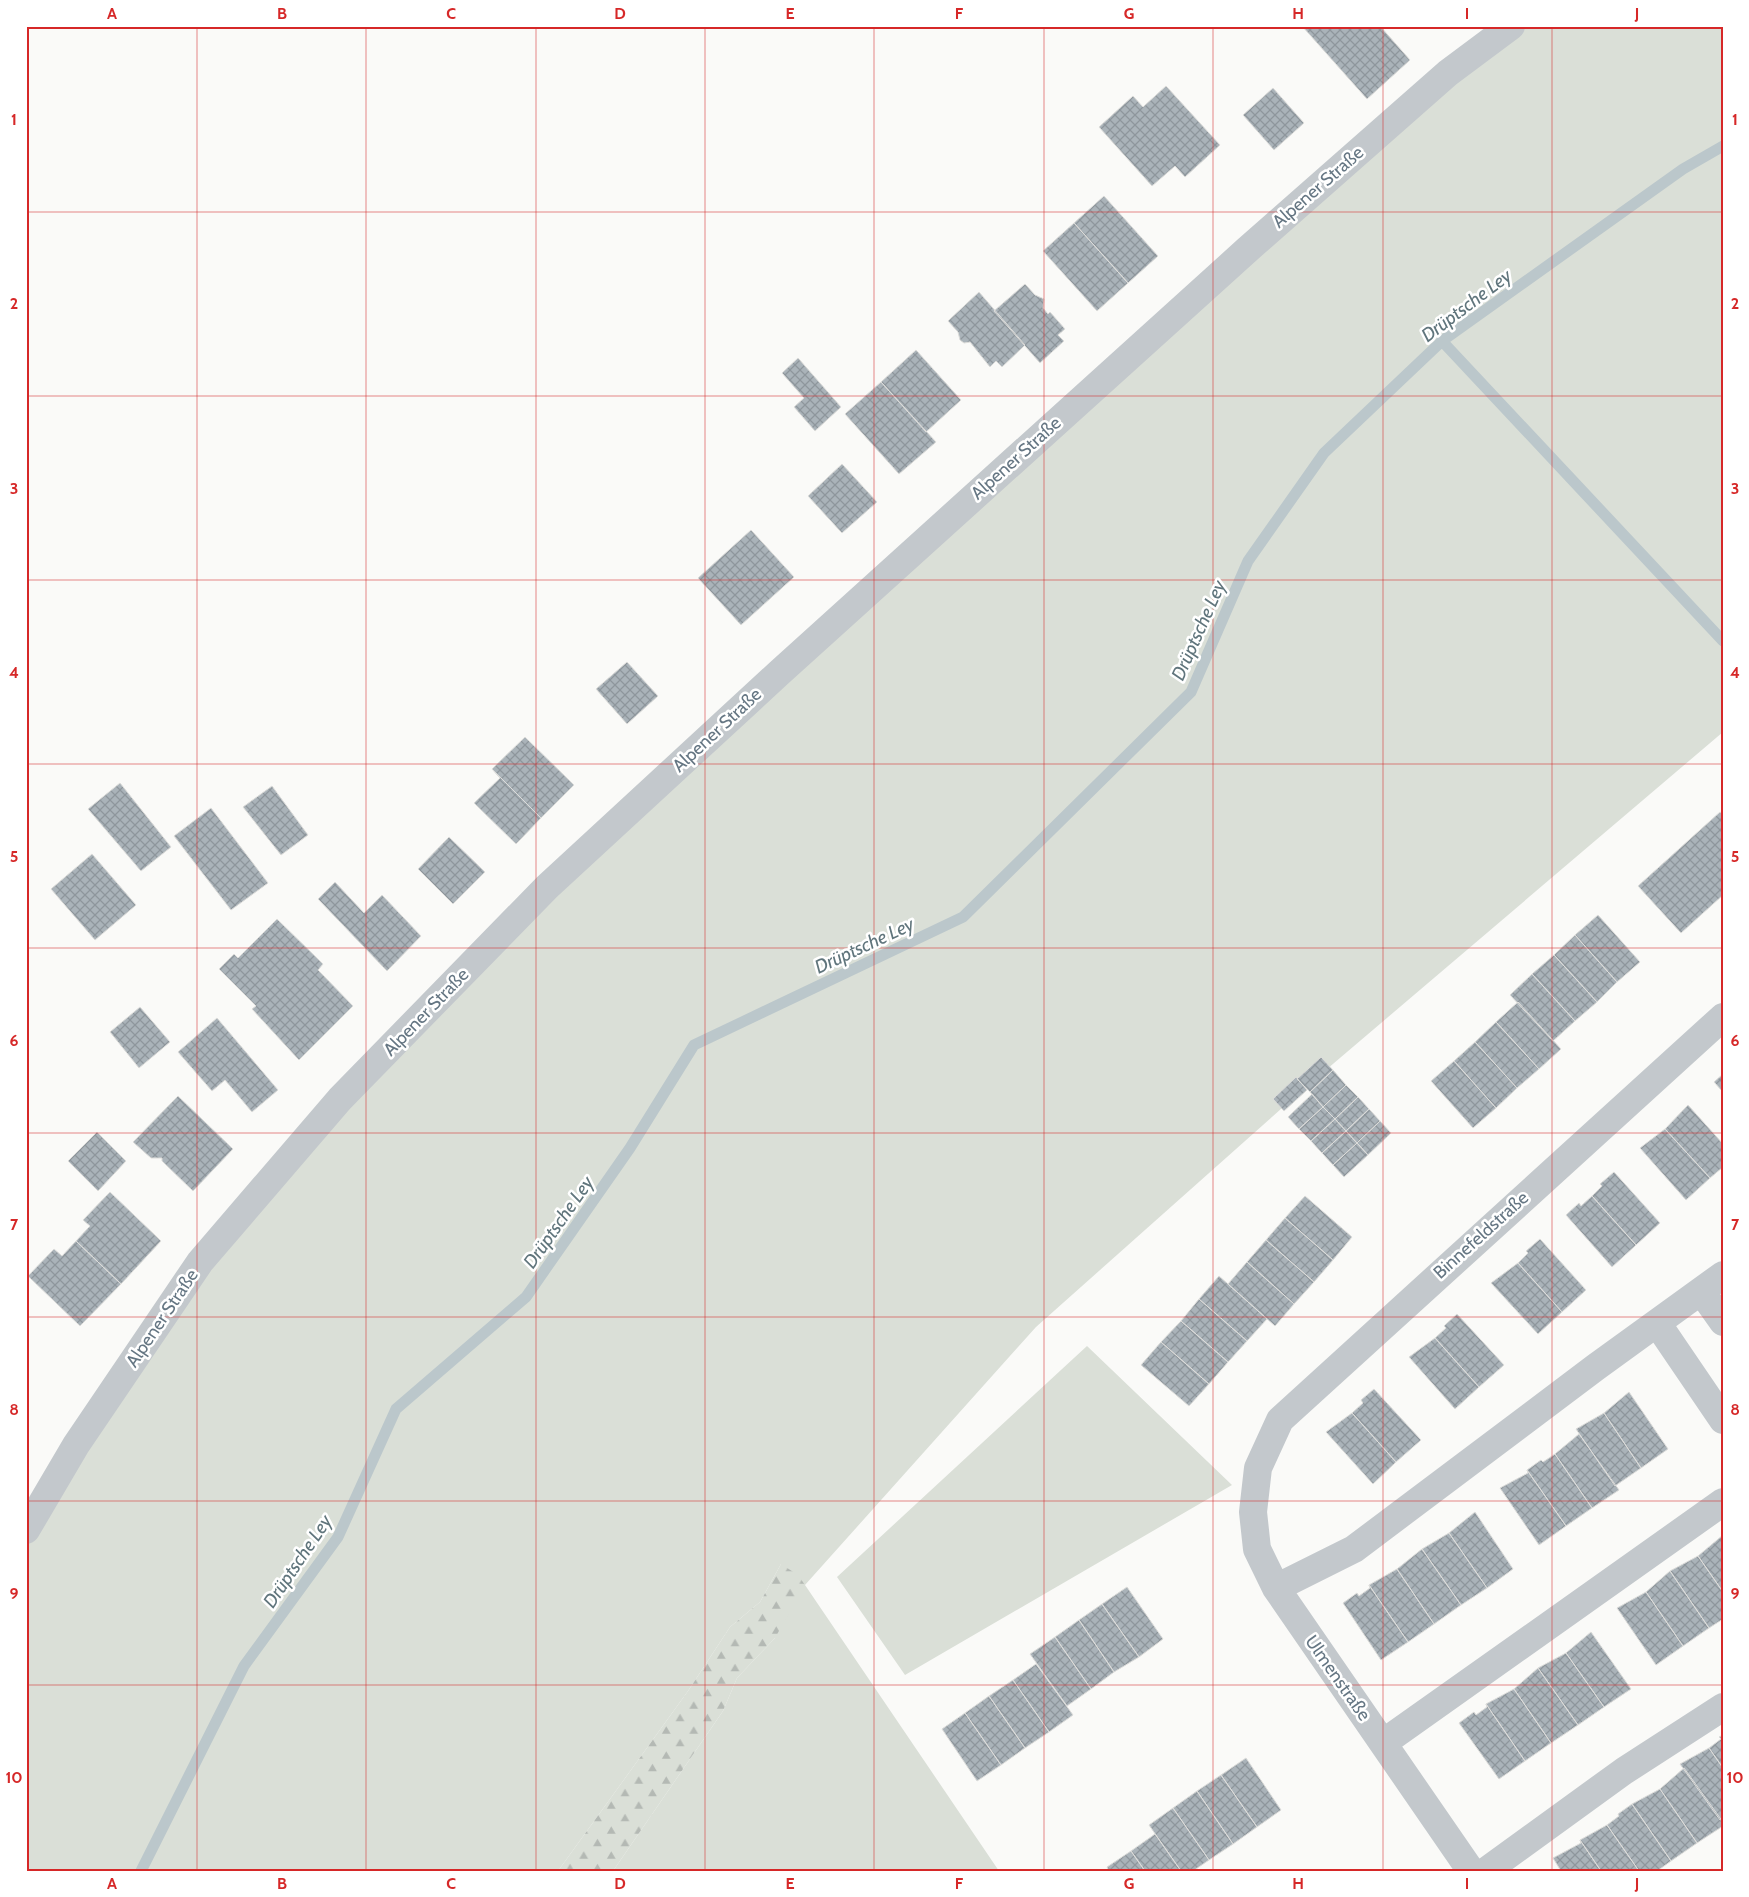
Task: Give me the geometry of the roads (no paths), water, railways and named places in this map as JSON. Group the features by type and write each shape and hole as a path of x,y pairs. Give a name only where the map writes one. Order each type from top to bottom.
{"street":[{"name":"Alpener Straße","path":"26,1530 76,1445 200,1262 340,1099 547,886 1246,250 1448,73 1511,26"},
{"name":"Binnefeldstraße","path":"1258,1468 1280,1420 1723,1016"},
{"path":"1276,1588 1354,1549 1596,1366 1723,1275"},
{"path":"1701,1291 1723,1322"},
{"path":"1657,1323 1723,1420"},
{"name":"Ulmenstraße","path":"1258,1468 1253,1512 1258,1549 1276,1588 1471,1871"},
{"path":"1383,1743 1723,1502"},
{"path":"1486,1871 1624,1771 1723,1707"}],"waterway":[{"name":"Drüptsche Ley","path":"141,1871 244,1666 338,1537 396,1409 526,1297 630,1148 694,1045 963,917 1191,692 1248,561 1324,453 1442,341 1683,169 1723,146"},
{"path":"1442,341 1723,641"}]}
